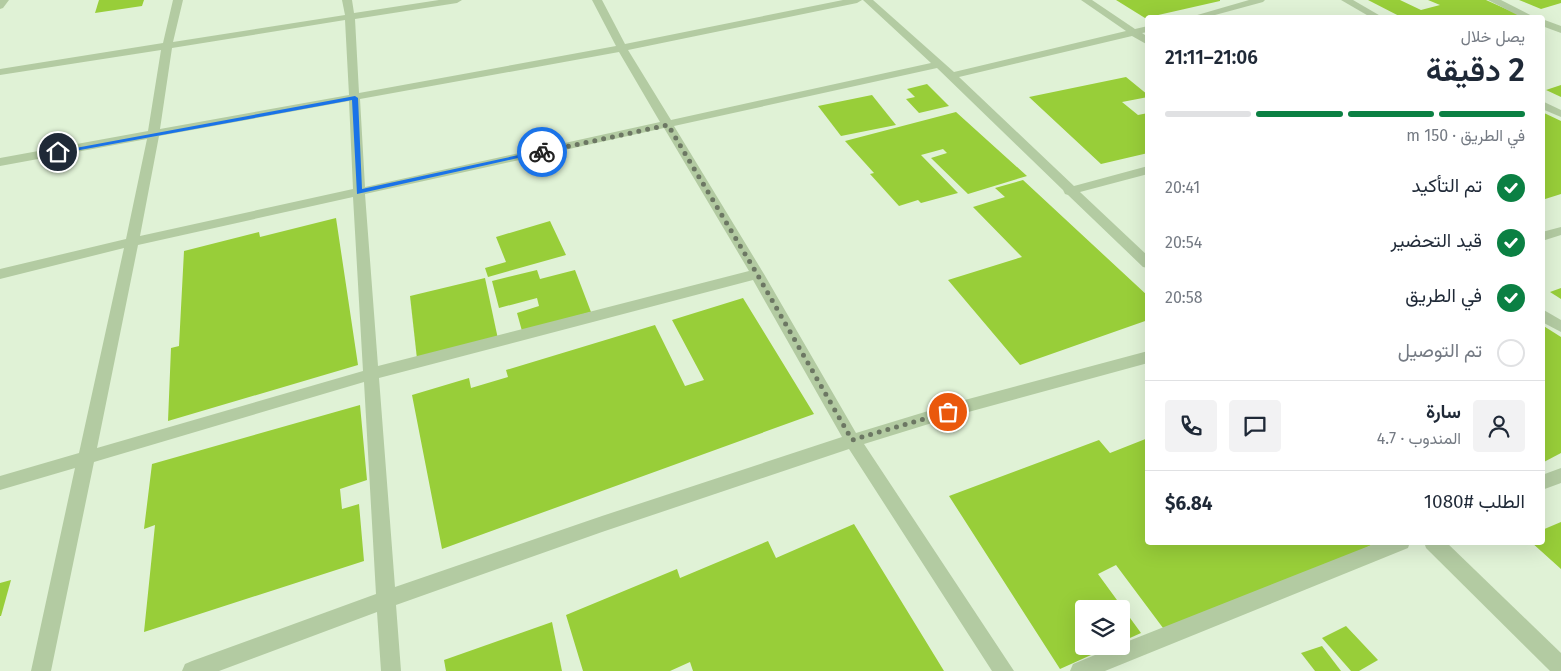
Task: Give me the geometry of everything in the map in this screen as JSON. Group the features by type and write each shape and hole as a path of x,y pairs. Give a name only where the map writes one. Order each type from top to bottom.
{"street":[{"path":"0,6 4,0"},
{"path":"41,671 132,242 153,136 166,46 178,0"},
{"path":"347,0 350,17 359,192 390,671"},
{"path":"0,72 457,0"},
{"path":"597,0 622,48 757,274 852,440 1004,671"},
{"path":"0,162 153,136 622,48 857,0"},
{"path":"868,0 939,64 1069,191 1145,261"},
{"path":"1086,0 1145,40"},
{"path":"1202,15 1260,0"},
{"path":"1346,0 1374,15"},
{"path":"1493,0 1526,15"},
{"path":"1545,23 1559,27"},
{"path":"1545,29 1559,27"},
{"path":"951,76 1145,30"},
{"path":"0,274 132,242 939,64"},
{"path":"1545,106 1561,114"},
{"path":"1069,191 1145,171"},
{"path":"1545,236 1561,231"},
{"path":"0,484 372,374 757,274"},
{"path":"1545,316 1561,328"},
{"path":"192,671 386,598 852,440 1024,390 1145,358"},
{"path":"1545,482 1561,475"},
{"path":"1080,671 1394,545"},
{"path":"1436,545 1561,667"}],"building":[{"path":"99,0 144,0 142,6 95,13"},
{"path":"1116,0 1220,0 1158,15 1145,15 1145,18"},
{"path":"1368,0 1400,0 1421,10 1440,5 1428,0 1486,0 1519,15 1397,15"},
{"path":"1519,0 1561,0 1561,3 1541,9"},
{"path":"1126,77 1145,93 1145,98 1122,102 1138,115 1145,114 1145,154 1101,164 1029,97"},
{"path":"927,84 949,106 919,113 906,99 915,97 907,89"},
{"path":"1561,85 1561,97 1546,90"},
{"path":"872,95 896,125 841,136 818,106"},
{"path":"956,112 1027,176 968,194 931,158 947,153 943,149 921,155 958,193 921,203 918,200 899,206 870,174 874,173 845,141"},
{"path":"1545,113 1561,121 1561,194 1545,199"},
{"path":"1023,180 1145,293 1145,321 1020,365 948,280 1022,257 973,207 1005,197 995,188"},
{"path":"336,218 358,365 168,421 171,348 179,346 184,251 259,232 260,237"},
{"path":"550,221 566,255 488,277 485,268 506,262 496,237"},
{"path":"537,270 540,279 575,270 591,312 522,331 517,313 539,306 537,298 499,308 492,281"},
{"path":"485,278 498,339 417,359 410,296"},
{"path":"1561,288 1561,299 1550,292"},
{"path":"743,298 814,414 442,549 412,395 469,378 471,388 508,377 506,370 655,325 685,386 704,380 672,320"},
{"path":"1545,327 1561,337 1561,453 1545,461"},
{"path":"360,405 367,480 340,489 342,509 359,504 364,561 144,632 155,525 144,529 152,464"},
{"path":"1145,439 1145,545 1372,545 1172,640 1116,565 1098,574 1117,600 1075,600 1075,655 1091,655 1060,669 949,496 1099,440 1110,453"},
{"path":"1561,522 1561,569 1534,545 1545,545 1545,529"},
{"path":"854,524 944,671 693,671 690,662 670,671 583,671 566,615 677,569 680,578 768,541 776,558"},
{"path":"11,580 1,616 0,616 0,583"},
{"path":"1130,618 1141,633 1130,638"},
{"path":"552,622 562,671 446,671 444,660"},
{"path":"1346,626 1378,660 1359,671 1351,671 1322,638"},
{"path":"1322,646 1341,671 1315,671 1301,653"}],"way so far":[{"path":"542,152 668,125 757,274 852,440 948,412"}],"route":[{"path":"58,152 355,98 359,192 542,152"}]}
